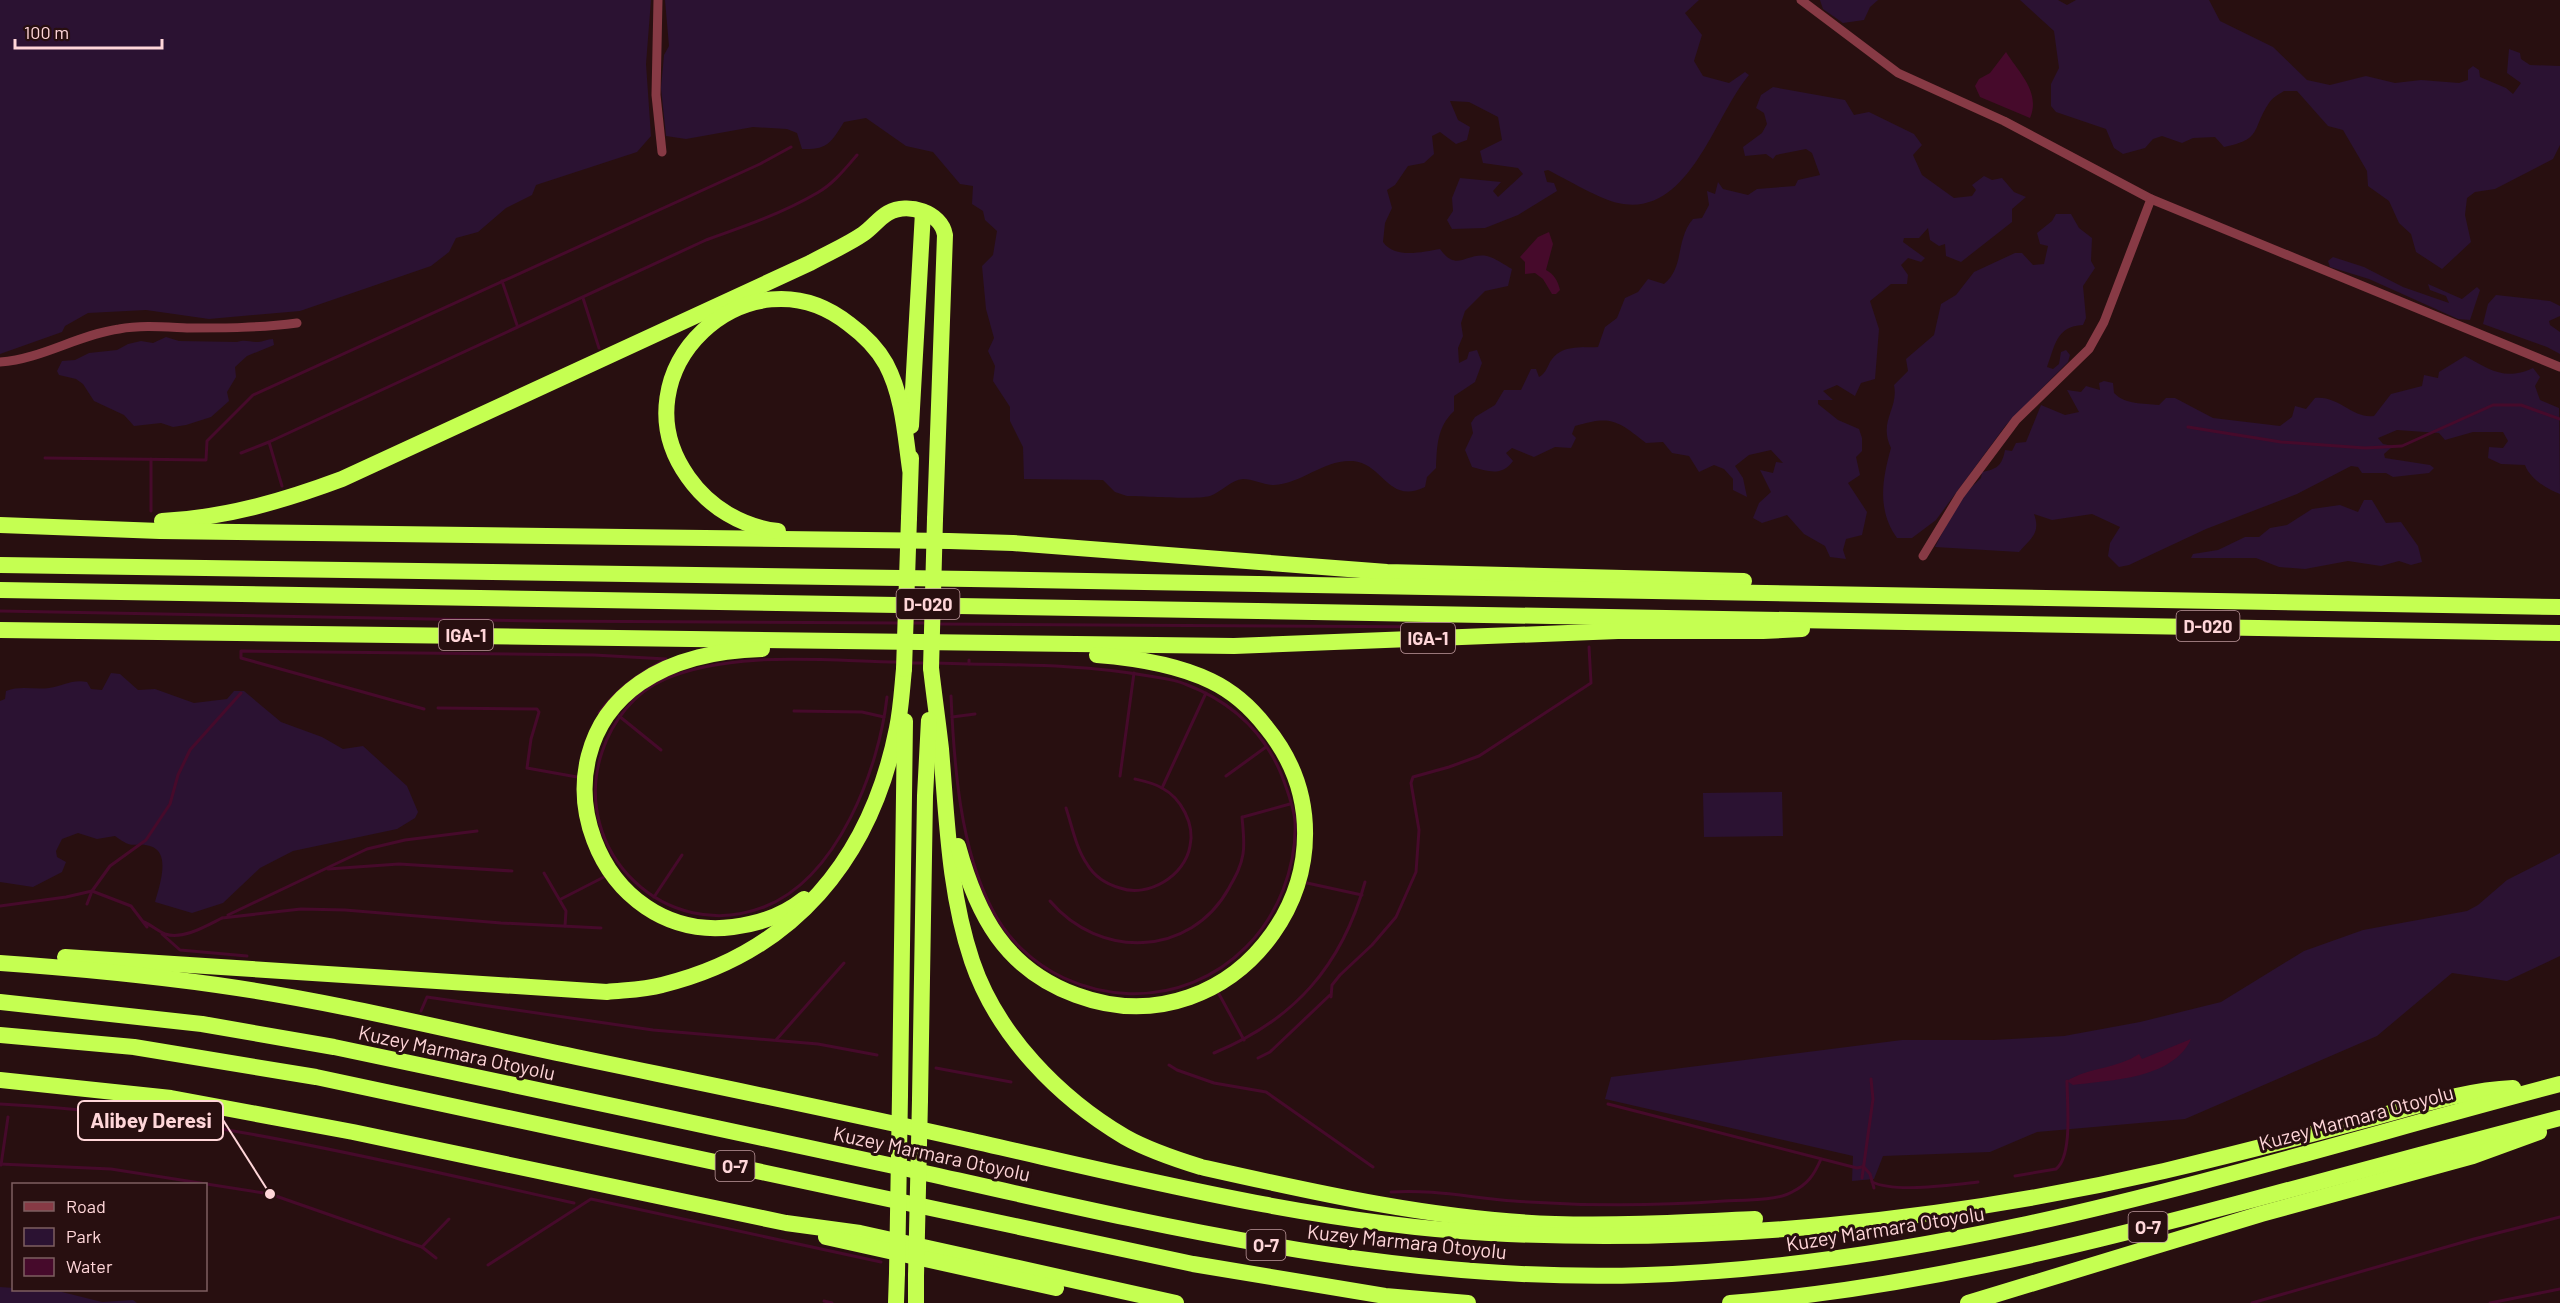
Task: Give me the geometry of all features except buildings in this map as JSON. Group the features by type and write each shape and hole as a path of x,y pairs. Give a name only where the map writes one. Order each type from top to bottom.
{"highway":[{"path":"41,526 197,518 289,499 342,479 810,262 865,232 889,212 910,208 941,222 945,235 932,668 925,796 916,1303"},
{"path":"896,1303 906,740 904,669 910,469 923,212"},
{"path":"872,538 838,533 768,530 728,515 704,496 680,464 667,426 670,386 680,359 696,336 711,322 732,310 770,300 805,302 823,308 843,319 863,335 885,363 901,406 910,469"},
{"path":"0,525 160,531 872,538 1013,543 1406,573 1787,583 1842,594"},
{"name":"D-020","path":"0,565 2560,607"},
{"name":"D-020","path":"0,590 2560,633"},
{"name":"IGA-1","path":"0,630 1234,646 1618,630 1763,631 1826,626 1857,620"},
{"name":"IGA-1","path":"884,640 859,647 839,649 735,651 684,662 654,674 630,691 601,726 591,748 585,779 585,799 591,835 599,854 617,880 636,900 652,910 669,919 700,927 722,928 757,923 798,903 825,878 861,829 876,798 898,722 904,669"},
{"path":"941,750 958,844 977,904 989,927 1014,957 1041,978 1065,991 1092,1001 1145,1006 1193,996 1219,985 1236,972 1275,933 1286,912 1301,871 1305,818 1301,795 1289,762 1278,741 1257,716 1212,681 1176,668 1116,657 1023,650 998,643"},
{"path":"932,668 945,810 961,922 973,962 989,999 1026,1053 1087,1113 1127,1138 1166,1156 1201,1167 1359,1200 1484,1219 1554,1224 1640,1225 1810,1217 1873,1219"},
{"path":"0,953 301,971 559,991 607,992 660,986 700,974 737,959 771,938 818,897 851,851 861,829"},
{"path":"0,963 154,977 316,1002 874,1119 1221,1196 1301,1211 1399,1225 1483,1233 1627,1237 1753,1231 1873,1219 2001,1201 2155,1173 2450,1097 2508,1087 2532,1091"},
{"name":"Kuzey Marmara Otoyolu","path":"0,1002 202,1024 322,1045 1223,1237 1365,1260 1519,1274 1615,1276 1702,1272 1829,1261 1921,1247 2087,1211 2560,1084"},
{"name":"O-7","path":"0,1035 134,1047 305,1075 1193,1264 1385,1296 1468,1303"},
{"path":"0,1080 116,1092 225,1107 422,1145 786,1223 870,1235 1176,1303"},
{"name":"O-7","path":"1730,1303 1863,1289 1944,1275 2026,1257 2119,1235 2560,1118"},
{"path":"1968,1303 2250,1218 2473,1156 2560,1124"},
{"path":"786,1223 832,1239 1124,1303"},
{"path":"1981,1303 2000,1294"}],"street":[{"path":"658,0 656,96 662,152"},
{"path":"1801,0 1898,73 2004,121 2151,199 2257,245 2560,367"},
{"path":"1923,556 1960,495 2011,428 2076,363 2099,333 2151,199"},
{"path":"0,362 30,357 83,338 121,329 147,326 264,328 297,323"}],"green space":[{"path":"0,0 651,0 646,64 651,136 637,152 536,185 532,195 506,208 478,232 456,238 449,252 431,266 300,311 209,319 146,310 88,313 65,326 62,332 0,354"},
{"path":"665,0 1699,0 1685,13 1702,35 1694,61 1703,76 1729,83 1745,72 1749,75 1697,160 1664,196 1643,204 1618,203 1593,194 1548,170 1544,171 1547,182 1554,183 1557,191 1518,215 1485,228 1452,229 1447,220 1453,211 1452,198 1460,178 1501,182 1493,191 1498,197 1523,174 1518,168 1483,163 1480,151 1502,140 1498,117 1469,102 1450,101 1458,120 1470,127 1467,140 1456,144 1440,132 1432,136 1434,154 1424,163 1408,166 1395,185 1387,190 1392,208 1385,223 1383,242 1394,251 1409,253 1440,249 1446,256 1457,261 1487,256 1512,269 1508,286 1485,291 1465,311 1461,323 1463,336 1458,348 1459,363 1467,359 1469,352 1477,350 1482,363 1475,382 1454,396 1454,411 1448,417 1439,437 1436,468 1427,477 1425,487 1413,491 1402,491 1363,464 1342,461 1285,483 1270,485 1247,479 1239,480 1210,496 1182,498 1127,496 1115,492 1103,480 1024,479 1023,447 1010,421 1010,407 993,381 995,366 988,351 994,338 986,309 982,266 993,255 997,231 985,220 983,211 972,204 973,186 960,184 933,152 906,146 866,118 844,122 828,144 810,149 802,149 797,133 787,129 753,127 686,139 666,136 661,88 664,55 669,46"},
{"path":"1820,0 1878,0 1870,7 1864,20 1843,23 1823,9"},
{"path":"2020,0 2058,0 2067,5 2076,0 2209,0 2220,21 2273,47 2307,80 2330,85 2366,76 2395,83 2421,80 2459,83 2468,80 2468,70 2473,66 2479,70 2480,77 2506,88 2513,94 2521,83 2507,73 2509,49 2520,53 2521,59 2530,65 2560,66 2560,145 2553,159 2495,189 2475,192 2467,198 2465,215 2471,242 2442,269 2416,252 2411,234 2399,223 2389,201 2368,186 2367,171 2343,130 2328,126 2297,91 2284,91 2272,99 2251,137 2224,147 2215,137 2193,138 2182,143 2162,136 2153,139 2145,148 2123,154 2114,148 2106,129 2056,112 2051,106 2051,84 2059,68 2054,31"},
{"path":"1773,87 1845,100 1854,115 1869,112 1914,134 1922,145 1913,155 1922,175 1954,198 1972,196 1976,190 1972,185 1984,176 1992,180 2002,178 2014,192 2026,197 2012,209 2012,222 1961,262 1946,256 1945,244 1939,246 1930,240 1928,228 1919,238 1904,238 1903,242 1925,258 1921,262 1908,258 1901,265 1908,275 1907,284 1891,284 1870,301 1879,329 1875,379 1861,383 1855,396 1837,385 1823,391 1833,400 1818,400 1818,404 1838,420 1859,429 1862,438 1862,451 1856,457 1860,475 1848,483 1867,512 1862,535 1846,539 1843,550 1846,559 1830,557 1825,546 1804,534 1787,515 1762,523 1753,518 1759,503 1771,492 1760,470 1773,473 1776,462 1783,463 1771,450 1749,455 1735,466 1743,478 1747,497 1733,490 1733,479 1724,469 1714,465 1699,472 1689,456 1672,453 1663,442 1646,443 1628,429 1606,420 1575,426 1572,434 1576,438 1571,448 1555,447 1534,457 1512,448 1506,453 1513,461 1504,469 1494,472 1472,467 1465,450 1473,433 1471,423 1475,417 1495,405 1504,390 1521,390 1531,369 1536,369 1539,377 1541,376 1554,356 1560,352 1571,348 1598,347 1605,327 1617,318 1625,298 1638,292 1648,279 1664,284 1675,270 1687,227 1693,219 1702,218 1709,205 1707,191 1715,194 1718,182 1723,189 1748,195 1757,189 1795,186 1798,180 1820,175 1812,153 1806,149 1776,155 1773,159 1766,154 1745,156 1743,147 1762,133 1767,124 1764,113 1756,108 1761,95"},
{"path":"2056,214 2071,214 2079,228 2092,238 2091,261 2095,268 2083,286 2086,318 2083,325 2074,326 2062,333 2047,367 2053,369 2059,364 2061,352 2066,350 2070,355 2068,362 2006,425 1936,520 1912,538 1897,538 1886,517 1883,494 1891,448 1887,430 1894,401 1894,385 1908,371 1906,359 1934,335 1941,304 1956,295 1974,272 2015,253 2022,253 2033,265 2044,264 2048,246 2040,244 2037,233 2052,221"},
{"path":"2333,257 2364,267 2403,287 2449,303 2446,296 2430,290 2428,284 2462,299 2477,287 2480,290 2470,320 2458,319 2369,279 2330,267 2328,261"},
{"path":"2496,295 2550,301 2560,306 2560,316 2549,321 2550,325 2560,332 2560,354 2547,347 2483,324 2488,304"},
{"path":"166,337 179,341 258,342 273,339 274,345 247,356 235,367 236,377 227,392 229,401 211,417 173,427 161,423 134,426 124,415 94,401 83,384 76,379 59,375 57,371 62,361 75,360 89,353 117,350 141,341 153,343"},
{"path":"2465,356 2490,369 2506,374 2533,368 2540,377 2535,386 2540,400 2559,408 2560,494 2540,483 2525,465 2501,464 2488,458 2489,447 2503,448 2508,441 2503,432 2473,432 2445,440 2439,433 2397,430 2378,438 2383,444 2393,446 2384,454 2385,458 2430,465 2434,468 2429,473 2393,477 2386,473 2362,473 2358,467 2351,466 2297,494 2206,529 2129,565 2119,567 2108,556 2110,543 2120,527 2092,514 2052,520 2034,514 2035,531 2019,552 1935,547 1960,498 1981,478 1982,472 1998,466 2005,450 2012,451 2016,443 2026,442 2041,405 2065,415 2079,412 2067,390 2081,392 2086,386 2100,390 2099,383 2104,381 2113,383 2114,393 2129,402 2159,405 2166,398 2175,398 2213,418 2280,426 2292,417 2295,406 2306,409 2315,398 2331,400 2359,414 2374,416 2391,394 2422,386 2424,375 2438,378 2439,372"},
{"path":"2364,500 2372,500 2386,523 2401,522 2418,546 2422,562 2411,565 2399,561 2381,566 2348,561 2305,569 2279,567 2256,558 2191,558 2193,554 2218,550 2245,537 2259,537 2270,528 2287,525 2312,509 2340,505 2358,512"},
{"path":"111,673 120,674 138,690 155,689 194,703 227,699 234,691 244,691 281,722 322,737 343,749 363,746 407,786 418,812 415,818 397,829 293,851 260,868 223,903 192,913 155,902 162,871 161,855 157,850 150,846 130,844 115,836 97,839 78,833 62,839 56,851 57,857 66,862 62,872 33,887 0,882 0,701 5,699 6,691 12,689 49,688 77,681 87,682 91,689 102,690"},
{"path":"1782,792 1783,836 1704,837 1703,793"},
{"path":"2560,853 2560,956 2507,981 2452,973 2377,1036 2185,1119 2037,1132 1990,1152 1883,1156 1874,1179 1852,1181 1853,1156 1605,1099 1611,1077 1902,1040 1993,1040 2064,1036 2140,1022 2221,1002 2304,951 2363,930 2467,911 2478,905 2507,880"},
{"path":"0,1287 12,1288 12,1291 58,1291 102,1302 133,1300 137,1303 0,1303"}],"water":[{"path":"2006,52 2031,91 2033,109 2030,118 1980,97 1975,86 1979,79 1990,73"},
{"path":"1549,232 1553,244 1546,270 1558,284 1560,290 1556,294 1552,294 1543,279 1535,273 1525,274 1525,262 1520,257 1538,237"},
{"path":"2191,1039 2182,1052 2156,1070 2122,1079 2073,1085 2067,1081 2084,1073 2122,1063 2139,1054 2142,1059"}],"waterway":[{"path":"45,458 206,460 207,441 253,395 760,164 791,147"},
{"path":"269,442 706,240 791,207 828,185 857,155"},
{"path":"502,281 517,325"},
{"path":"583,298 599,348"},
{"path":"2188,427 2281,442 2365,448 2402,446 2493,405 2521,405 2560,419"},
{"path":"241,453 269,442 282,486"},
{"path":"151,459 151,511"},
{"path":"0,611 535,621 900,623"},
{"path":"912,623 927,623"},
{"path":"936,624 1450,627"},
{"path":"1331,997 1332,985 1340,975 1372,945 1396,917 1416,872 1419,830 1411,783 1413,777 1479,756 1591,683 1589,647"},
{"path":"424,709 241,658 241,651 594,655 666,659"},
{"path":"887,697 875,756 850,818 833,847 813,872 790,893 764,907 728,915 693,913 661,901 634,881 613,855 600,823 595,789 606,741 618,719 643,692 665,679 720,664 780,659 899,662"},
{"path":"599,713 629,682 665,660"},
{"path":"935,663 969,664 969,660"},
{"path":"908,663 926,663"},
{"path":"951,696 954,750 961,806 981,885 1005,930 1022,950 1042,966 1064,978 1097,989 1130,994 1162,991 1193,982 1221,968 1246,947 1267,921 1283,890 1288,874 1295,839 1295,822 1292,805 1275,760 1266,745 1244,720 1217,699 1181,682 1167,679 1082,668 969,664"},
{"path":"1120,776 1134,673"},
{"path":"87,904 92,891 110,866 146,840 170,804 178,775 190,750 241,693"},
{"path":"1162,788 1206,693"},
{"path":"438,708 537,709 539,712 531,739 527,768 577,777"},
{"path":"794,711 862,712 884,717"},
{"path":"952,717 975,714"},
{"path":"619,716 661,750"},
{"path":"1226,776 1266,747"},
{"path":"1066,808 1083,858 1097,876 1120,888 1142,890 1153,887 1164,882 1181,867 1190,846 1190,829 1185,812 1169,792 1149,782 1135,779"},
{"path":"1243,817 1290,804"},
{"path":"1050,901 1070,920 1093,933 1118,941 1143,942 1168,938 1191,928 1212,911 1229,888 1239,868 1244,840 1242,817"},
{"path":"228,915 367,849 405,840 477,831"},
{"path":"654,897 682,855"},
{"path":"328,869 399,864 512,871"},
{"path":"544,873 566,911 565,926"},
{"path":"561,899 604,877"},
{"path":"1214,1053 1243,1040 1268,1024 1291,1007 1311,987 1343,940 1365,882"},
{"path":"1307,883 1362,895"},
{"path":"0,906 92,891 131,906 147,927"},
{"path":"222,918 301,909 345,910 501,923 601,928"},
{"path":"144,922 165,934 179,935 187,934 222,918"},
{"path":"162,934 180,950 247,956"},
{"path":"776,1040 844,963"},
{"path":"1219,994 1244,1040"},
{"path":"1258,1058 1270,1052 1330,995"},
{"path":"421,1011 427,997 653,1030 818,1044 877,1055"},
{"path":"1169,1065 1214,1083 1266,1092 1373,1167"},
{"path":"936,1068 1011,1082"},
{"path":"1862,1178 1873,1099 1871,1079"},
{"path":"2015,1176 2056,1169 2061,1162 2065,1153 2068,1128 2067,1081"},
{"path":"0,1104 73,1109 217,1128 289,1141 574,1203"},
{"path":"1608,1104 1857,1168 1862,1167"},
{"path":"1,1165 8,1117"},
{"path":"1391,1192 1422,1192 1514,1201 1593,1205 1759,1200 1786,1195 1798,1189 1810,1178 1821,1159"},
{"path":"0,1164 111,1169 200,1183"},
{"path":"1863,1166 1870,1174 1874,1188"},
{"path":"1872,1182 1909,1188 1978,1182"},
{"path":"207,1184 270,1194 422,1247 436,1258"},
{"path":"488,1265 591,1199 881,1262"},
{"path":"2252,1303 2474,1239 2560,1217"},
{"path":"422,1247 449,1219"},
{"path":"2490,1303 2560,1289"},
{"path":"824,1301 832,1303"}],"place":[{"name":"Alibey Deresi","path":"270,1194"}]}
